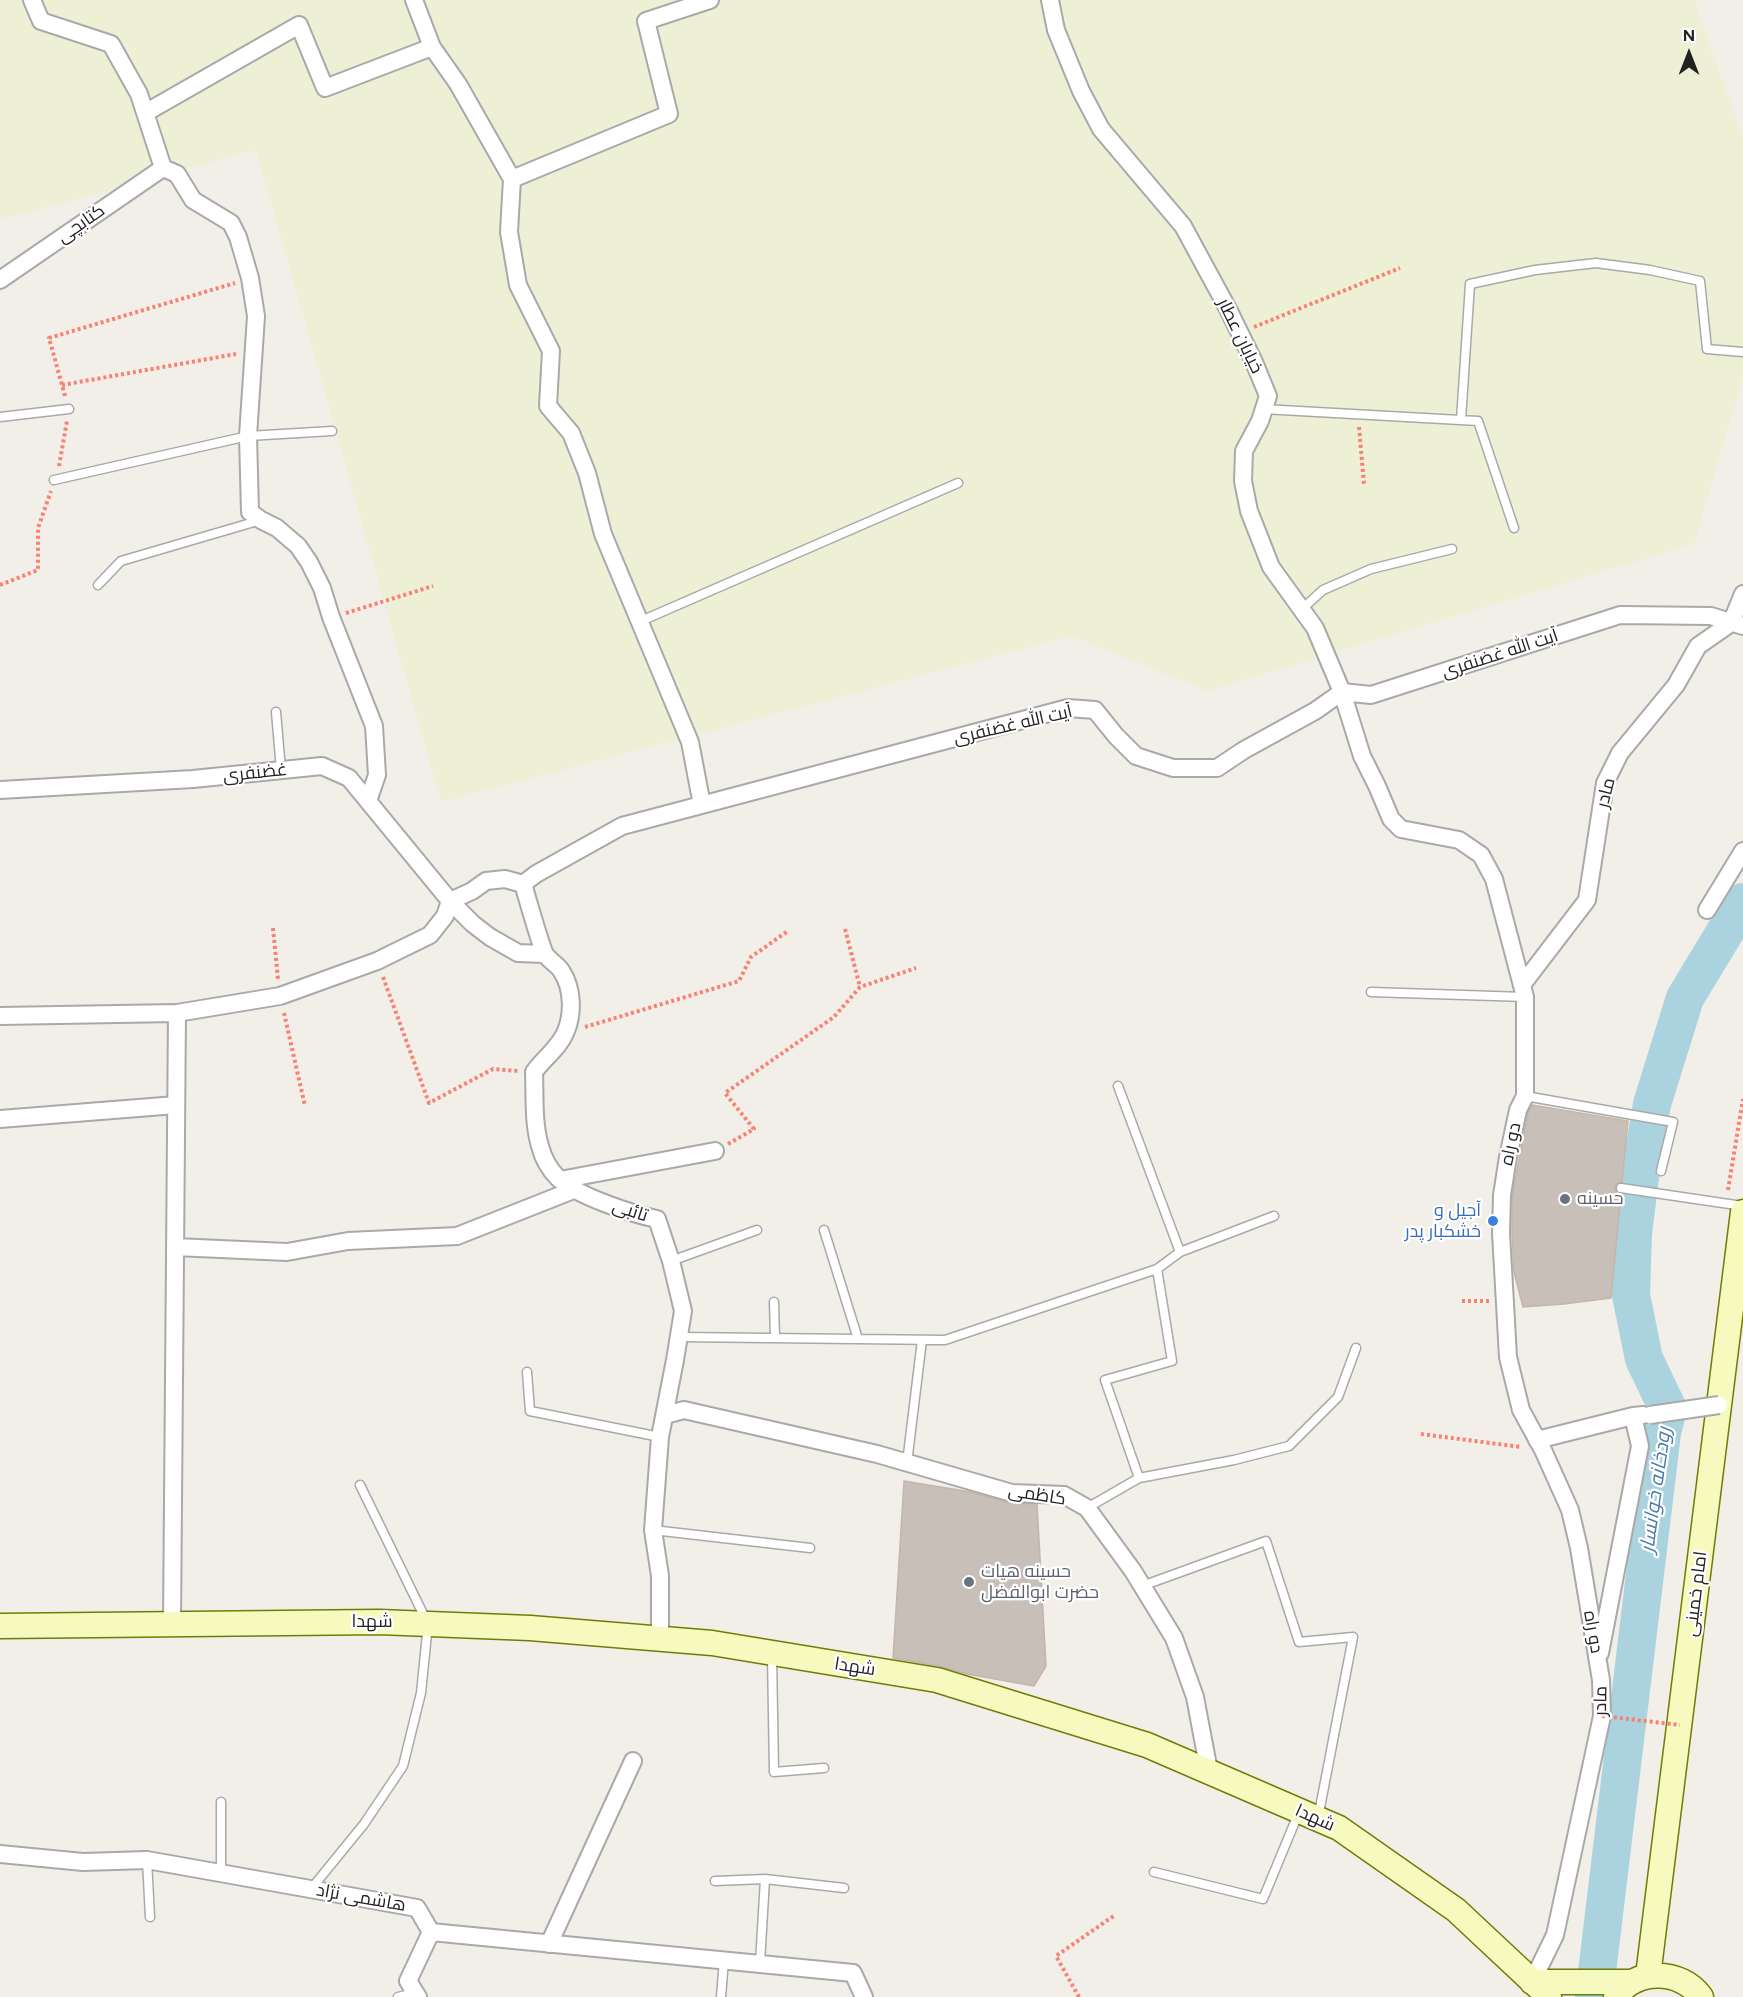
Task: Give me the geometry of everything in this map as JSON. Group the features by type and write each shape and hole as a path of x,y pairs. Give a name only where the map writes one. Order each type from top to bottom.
{"main road":[{"name":"امام خمینی","path":"1632,1985 1680,1725 1743,1212"},
{"name":"شهدا","path":"0,1626 379,1622 530,1628 712,1643 937,1680 1147,1745 1339,1828 1456,1910 1541,1989"},
{"path":"1541,1989 1632,1985 1665,1975 1682,1981 1701,1997"}],"street":[{"path":"32,0 41,21 111,44 139,94 163,168 177,174 194,200 231,223 237,237 250,278 256,316 248,436 250,512 277,528 298,546 309,562 321,588 374,726 377,775 368,801"},
{"path":"414,0 432,47 458,84 512,179 508,232 518,285 551,351 548,406 571,433 587,473 603,534 690,742 702,805"},
{"path":"512,179 669,114 646,21 710,0"},
{"name":"خیابان عطار","path":"1050,0 1056,30 1081,91 1101,129 1183,226 1240,333 1268,396 1245,452 1243,481 1249,511 1271,567 1315,628 1342,692"},
{"path":"145,112 299,25 325,88 432,47"},
{"name":"کتابچی","path":"0,280 163,168"},
{"path":"1737,624 1743,594"},
{"name":"آیت الله غضنفری","path":"529,879 622,826 1068,708 1095,710 1136,756 1173,768 1217,768 1315,711 1342,692 1371,695 1620,615 1711,616 1737,624"},
{"name":"مادر","path":"1524,991 1587,900 1605,783 1620,753 1676,685 1698,645 1737,624"},
{"name":"دو راه","path":"1342,692 1362,756 1391,819 1401,829 1459,840 1481,855 1494,879 1524,991 1525,1096 1518,1110 1502,1195 1501,1233 1508,1357 1521,1410 1570,1509 1579,1548 1598,1663"},
{"name":"غضنفری","path":"0,790 193,779 322,766 350,778 450,901 473,924 518,953 544,954"},
{"path":"1707,910 1743,851"},
{"path":"0,1016 177,1013 280,996 377,961 430,935 445,916 450,901 472,891 486,881 529,879 544,954 562,971 571,1002 565,1033 557,1046 534,1072"},
{"path":"172,1624 177,1013"},
{"name":"تائبی","path":"534,1072 536,1123 540,1146 550,1170 560,1180 576,1190 635,1215 657,1219 671,1261 683,1311 660,1437 653,1530 660,1576 660,1639"},
{"path":"0,1119 176,1105"},
{"path":"560,1180 715,1151"},
{"path":"175,1247 287,1252 348,1241 457,1236 576,1190"},
{"path":"1540,1445 1641,1415 1719,1406"},
{"name":"کاظمی","path":"665,1415 684,1410 865,1451 1012,1493 1064,1496 1087,1508 1142,1586 1174,1638 1195,1697 1209,1771"},
{"name":"مادر","path":"1541,1989 1555,1935 1602,1716 1598,1663 1640,1446 1641,1415"},
{"path":"549,1944 633,1761"},
{"name":"هاشمی نژاد","path":"0,1854 83,1862 147,1860 417,1908 430,1932"},
{"path":"410,1996 408,1981 430,1932 853,1973 864,1997"}],"lane":[{"path":"1461,420 1470,284 1535,270 1596,263 1650,270 1700,281 1707,349 1743,352"},
{"path":"0,417 69,409"},
{"path":"1263,409 1478,421 1514,528"},
{"path":"54,480 248,436 332,430"},
{"path":"641,621 958,483"},
{"path":"98,585 121,561 261,520"},
{"path":"1302,609 1323,590 1371,568 1452,549"},
{"path":"276,712 281,770"},
{"path":"1371,992 1524,991"},
{"path":"1118,1086 1180,1252"},
{"path":"1525,1096 1673,1122 1661,1171"},
{"path":"1621,1188 1743,1206"},
{"path":"679,1337 945,1340 1157,1269 1180,1252 1274,1216"},
{"path":"671,1261 757,1230"},
{"path":"824,1230 858,1339"},
{"path":"1139,1478 1105,1380 1172,1361 1157,1269"},
{"path":"774,1302 775,1338"},
{"path":"907,1463 922,1340"},
{"path":"1087,1508 1139,1478 1234,1460 1289,1446 1338,1396 1356,1348"},
{"path":"527,1372 530,1411 660,1437"},
{"path":"311,1889 364,1824 403,1766 421,1693 428,1623 360,1485"},
{"path":"653,1530 810,1548"},
{"path":"1142,1586 1266,1541 1299,1642 1353,1637 1309,1815 1263,1899 1154,1872"},
{"path":"771,1653 774,1772 824,1768"},
{"path":"221,1802 221,1873"},
{"path":"147,1860 150,1917"},
{"path":"760,1963 765,1879"},
{"path":"715,1881 765,1879 844,1888"},
{"path":"721,1997 724,1960"}],"path":[{"path":"1240,333 1400,268"},
{"path":"0,585 38,570 38,528 61,461 69,409 49,338 250,278"},
{"path":"62,385 254,351"},
{"path":"1358,414 1364,484"},
{"path":"331,617 433,586"},
{"path":"273,928 280,996 305,1106"},
{"path":"845,929 860,987"},
{"path":"565,1033 739,981 751,957 788,931"},
{"path":"377,961 429,1103 493,1069 534,1072"},
{"path":"715,1151 754,1129 725,1093 834,1017 860,987 916,968"},
{"path":"1462,1301 1504,1301"},
{"path":"1421,1434 1540,1445"},
{"path":"1602,1716 1680,1725"},
{"path":"1079,1997 1056,1956 1115,1915"}],"green space":[{"path":"0,0 1696,0 1698,12 1743,138 1743,377 1694,544 1207,691 1071,636 441,802 256,150 0,220"}],"building":[{"name":"حسینه","path":"1532,1105 1628,1121 1622,1182 1616,1184 1615,1188 1617,1193 1621,1194 1611,1298 1523,1307 1514,1272 1512,1196 1528,1113"},
{"name":"حسینه هیات حضرت ابوالفضل","path":"904,1481 971,1492 1009,1503 1037,1504 1046,1666 1034,1686 893,1658"}],"waterway":[{"name":"رودخانه خوانسار","path":"1594,1997 1662,1433 1668,1409 1644,1359 1631,1295 1633,1233 1641,1170 1652,1104 1685,998 1743,902"}],"place":[{"name":"حسینه","path":"1565,1199"},
{"name":"آجیل و خشکبار پدر","path":"1493,1221"},
{"name":"حسینه هیات حضرت ابوالفضل","path":"969,1582"}]}
